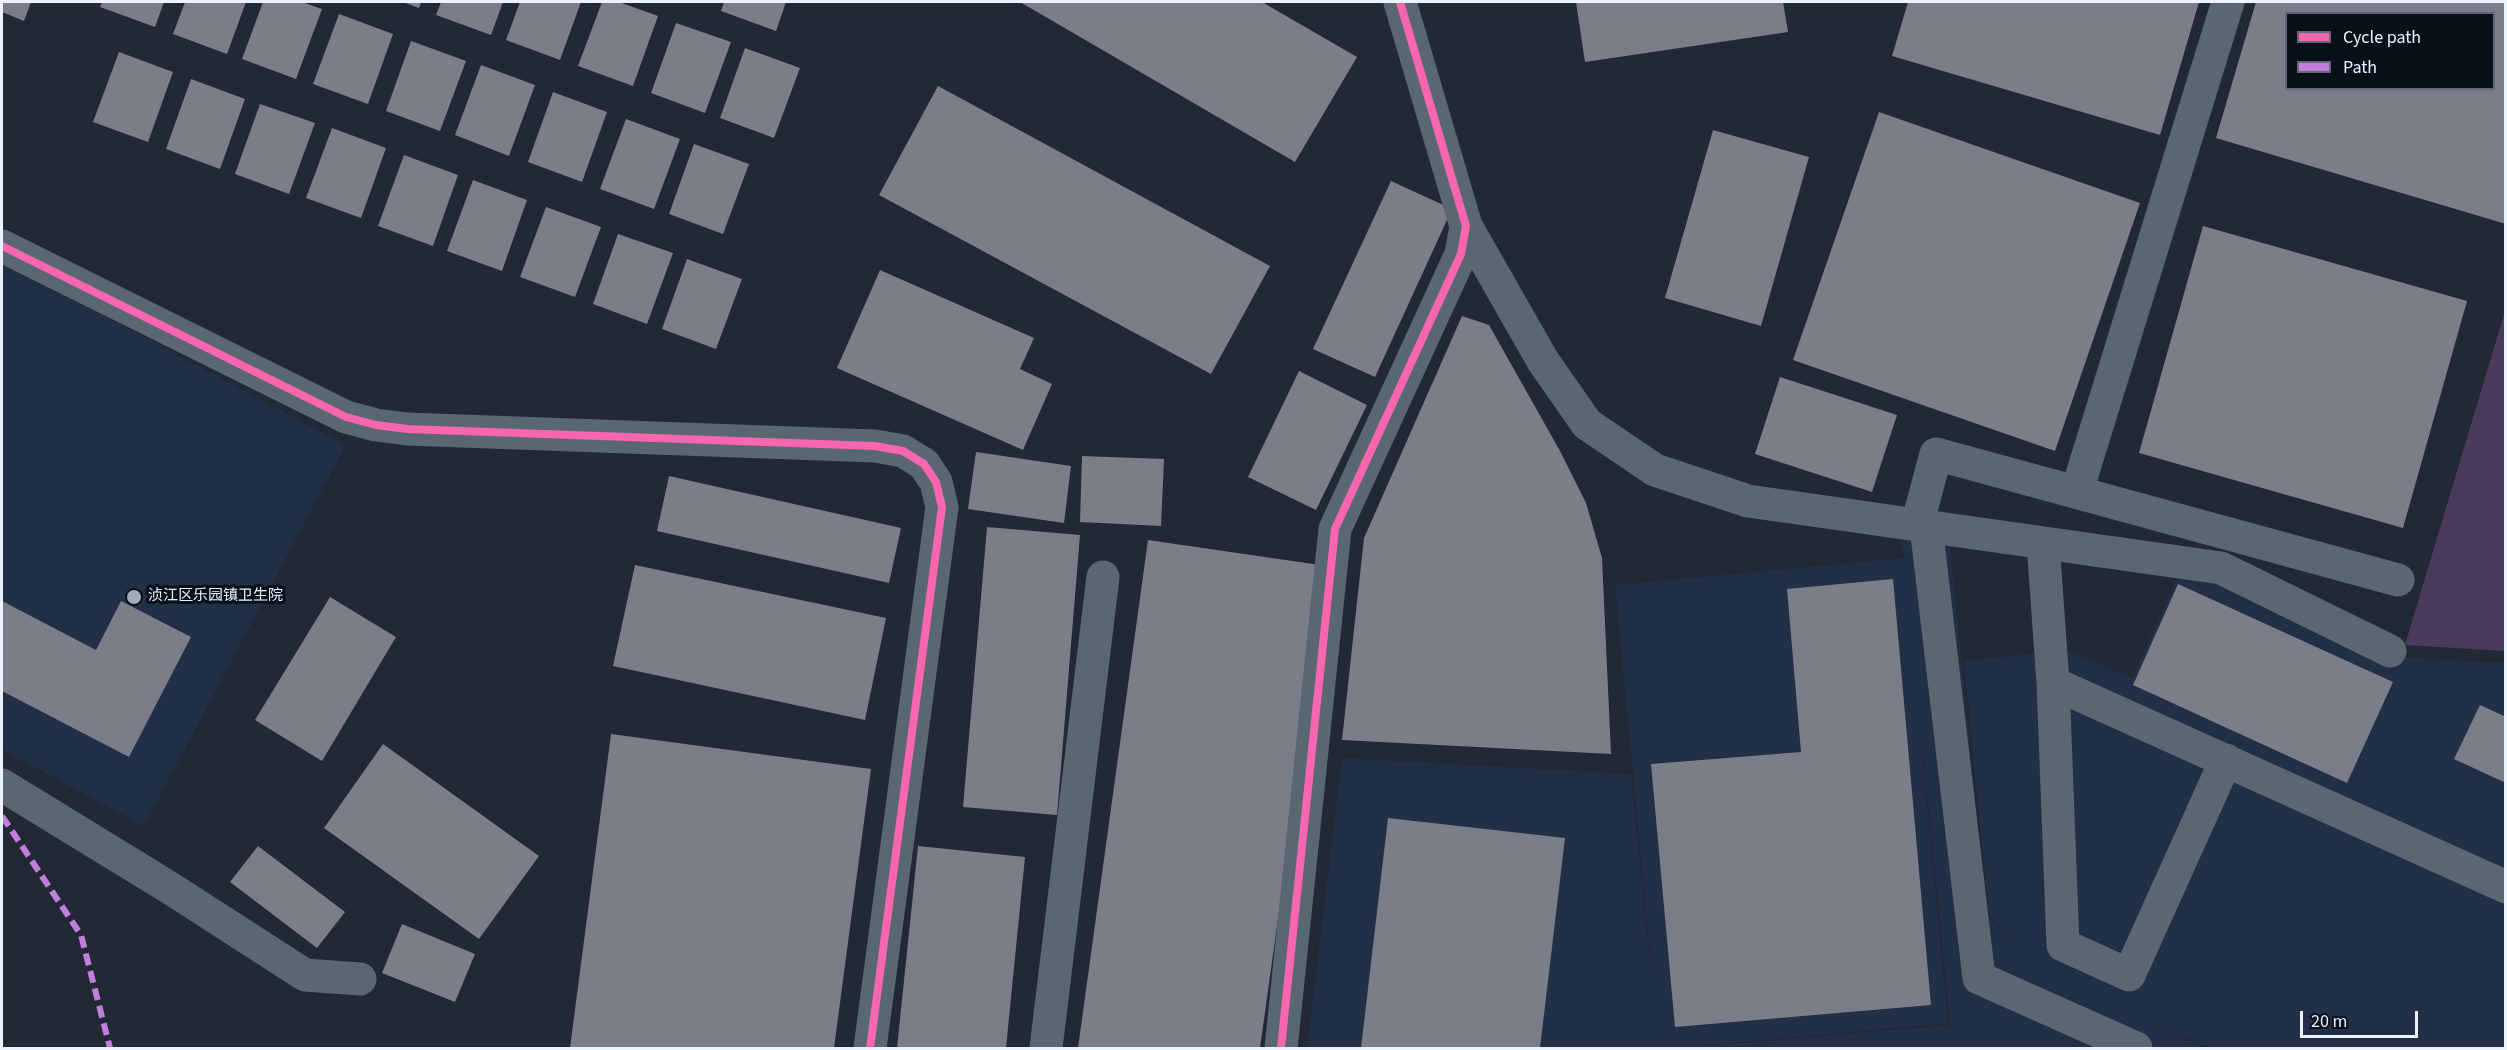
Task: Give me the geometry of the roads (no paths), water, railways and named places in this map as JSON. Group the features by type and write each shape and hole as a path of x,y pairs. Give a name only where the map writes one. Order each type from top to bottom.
{"street":[{"path":"1400,2 1466,226 1543,361 1587,424 1655,470 1748,501 2221,568 2390,651"},
{"path":"2077,491 2228,2"},
{"path":"1281,1048 1335,529 1461,254 1466,226"},
{"path":"2,246 346,417 376,426 875,446 903,451 924,464 936,482 942,507 870,1048"},
{"path":"2136,1048 1979,978 1921,526 1936,454 2398,580"},
{"path":"2043,543 2053,683 2063,945 2128,975 2226,760"},
{"path":"1046,1048 1103,577"},
{"path":"2053,683 2505,887"},
{"path":"2,785 170,888 305,975 360,979"}],"place":[{"name":"浈江区乐园镇卫生院","path":"134,597"}]}
